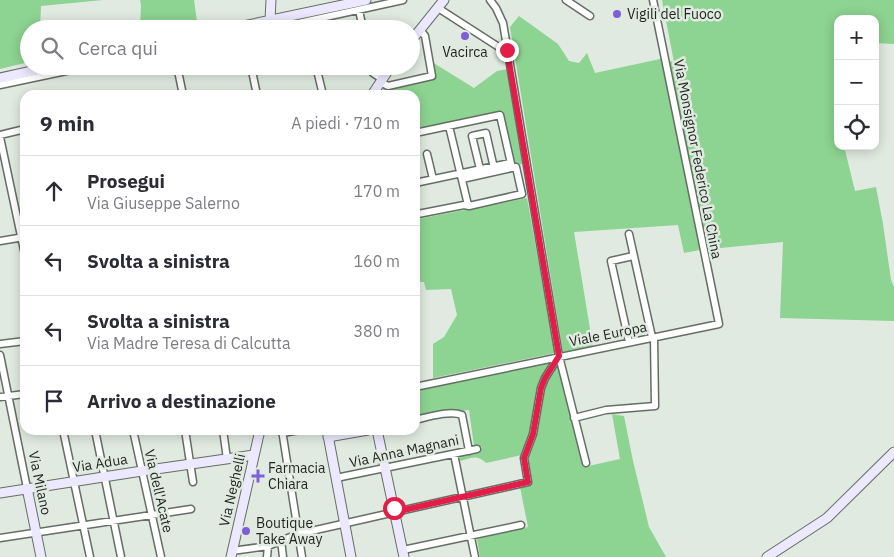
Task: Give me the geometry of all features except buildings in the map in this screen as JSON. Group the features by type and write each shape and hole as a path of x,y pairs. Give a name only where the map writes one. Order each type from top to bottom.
{"street":[{"path":"270,20 271,0"},
{"path":"305,17 366,0"},
{"path":"290,20 359,10 403,0"},
{"path":"375,75 388,86 432,76 424,36 420,30 444,0"},
{"path":"490,0 503,24 559,356 586,463"},
{"path":"566,0 590,16"},
{"name":"Via Monsignor Federico La China","path":"653,0 719,324"},
{"path":"439,4 508,53"},
{"path":"359,10 362,20"},
{"path":"0,78 20,74"},
{"path":"0,85 47,75"},
{"path":"179,75 182,90"},
{"path":"253,75 256,90"},
{"path":"318,75 321,90"},
{"path":"375,90 385,75"},
{"path":"420,132 500,115 511,166"},
{"path":"448,126 468,205"},
{"path":"20,131 0,136 20,224"},
{"path":"480,169 472,136 486,133 494,169"},
{"path":"427,154 433,180"},
{"path":"420,182 511,166 516,167 522,194 470,206 464,205 420,214"},
{"path":"460,176 480,169 494,169"},
{"path":"574,418 606,410 655,406 653,337 628,234"},
{"path":"0,241 20,238"},
{"path":"628,342 611,261 634,256"},
{"name":"Viale Europa","path":"420,386 719,324"},
{"path":"0,344 20,342"},
{"name":"Via Milano","path":"0,355 41,557"},
{"path":"232,554 268,546 298,534 528,482 524,458 533,434 541,388 559,356"},
{"path":"0,398 20,395"},
{"path":"420,419 449,413 462,415 469,450"},
{"path":"64,435 90,557"},
{"path":"96,435 121,557"},
{"name":"Via dell'Acate","path":"134,435 161,557"},
{"path":"186,435 193,482"},
{"path":"223,435 227,459"},
{"name":"Via Neghelli","path":"232,554 259,435"},
{"path":"283,435 302,557"},
{"path":"327,435 350,557"},
{"path":"378,435 404,554 521,525"},
{"name":"Via Anna Magnani","path":"336,478 477,449"},
{"path":"767,557 827,518 894,452"},
{"path":"454,454 475,557"},
{"name":"Via Adua","path":"0,493 254,455"},
{"path":"0,538 191,509"},
{"path":"281,540 283,557"},
{"path":"267,557 268,546"}],"green space":[{"path":"0,0 103,0 41,6 40,20 20,20 20,64 0,69"},
{"path":"140,0 194,0 197,20 140,20"},
{"path":"662,0 894,0 894,44 879,43 879,15 834,15 834,150 845,150 855,191 876,187 891,280 894,287 894,321 780,318 783,242 684,253 678,225 574,232 593,347 563,352 510,27 519,16 558,44 569,61 579,63 587,53 595,73 660,59 674,62"},
{"path":"432,62 474,88 497,71 507,69 523,164 515,165 503,111 420,130 420,90 383,90 384,88 390,89 434,79"},
{"path":"527,198 555,353 433,378 433,344 444,337 457,315 451,289 426,290 424,282 420,282 420,219"},
{"path":"553,360 558,363 584,467 620,459 612,414 624,416 649,527 666,557 480,557 477,539 528,527 520,487 527,486 522,455 486,463 480,458 460,461 460,456 476,454 482,447 474,446 469,410 420,416 420,390"}],"place":[{"name":"Vigili del Fuoco","path":"617,14"},
{"name":"Vacirca","path":"465,36"},
{"name":"Farmacia Chiara","path":"258,476"},
{"name":"Boutique Take Away","path":"246,531"}],"route":[{"path":"394,508 395,512 528,482 524,458 533,434 541,388 559,356 507,50"}]}
